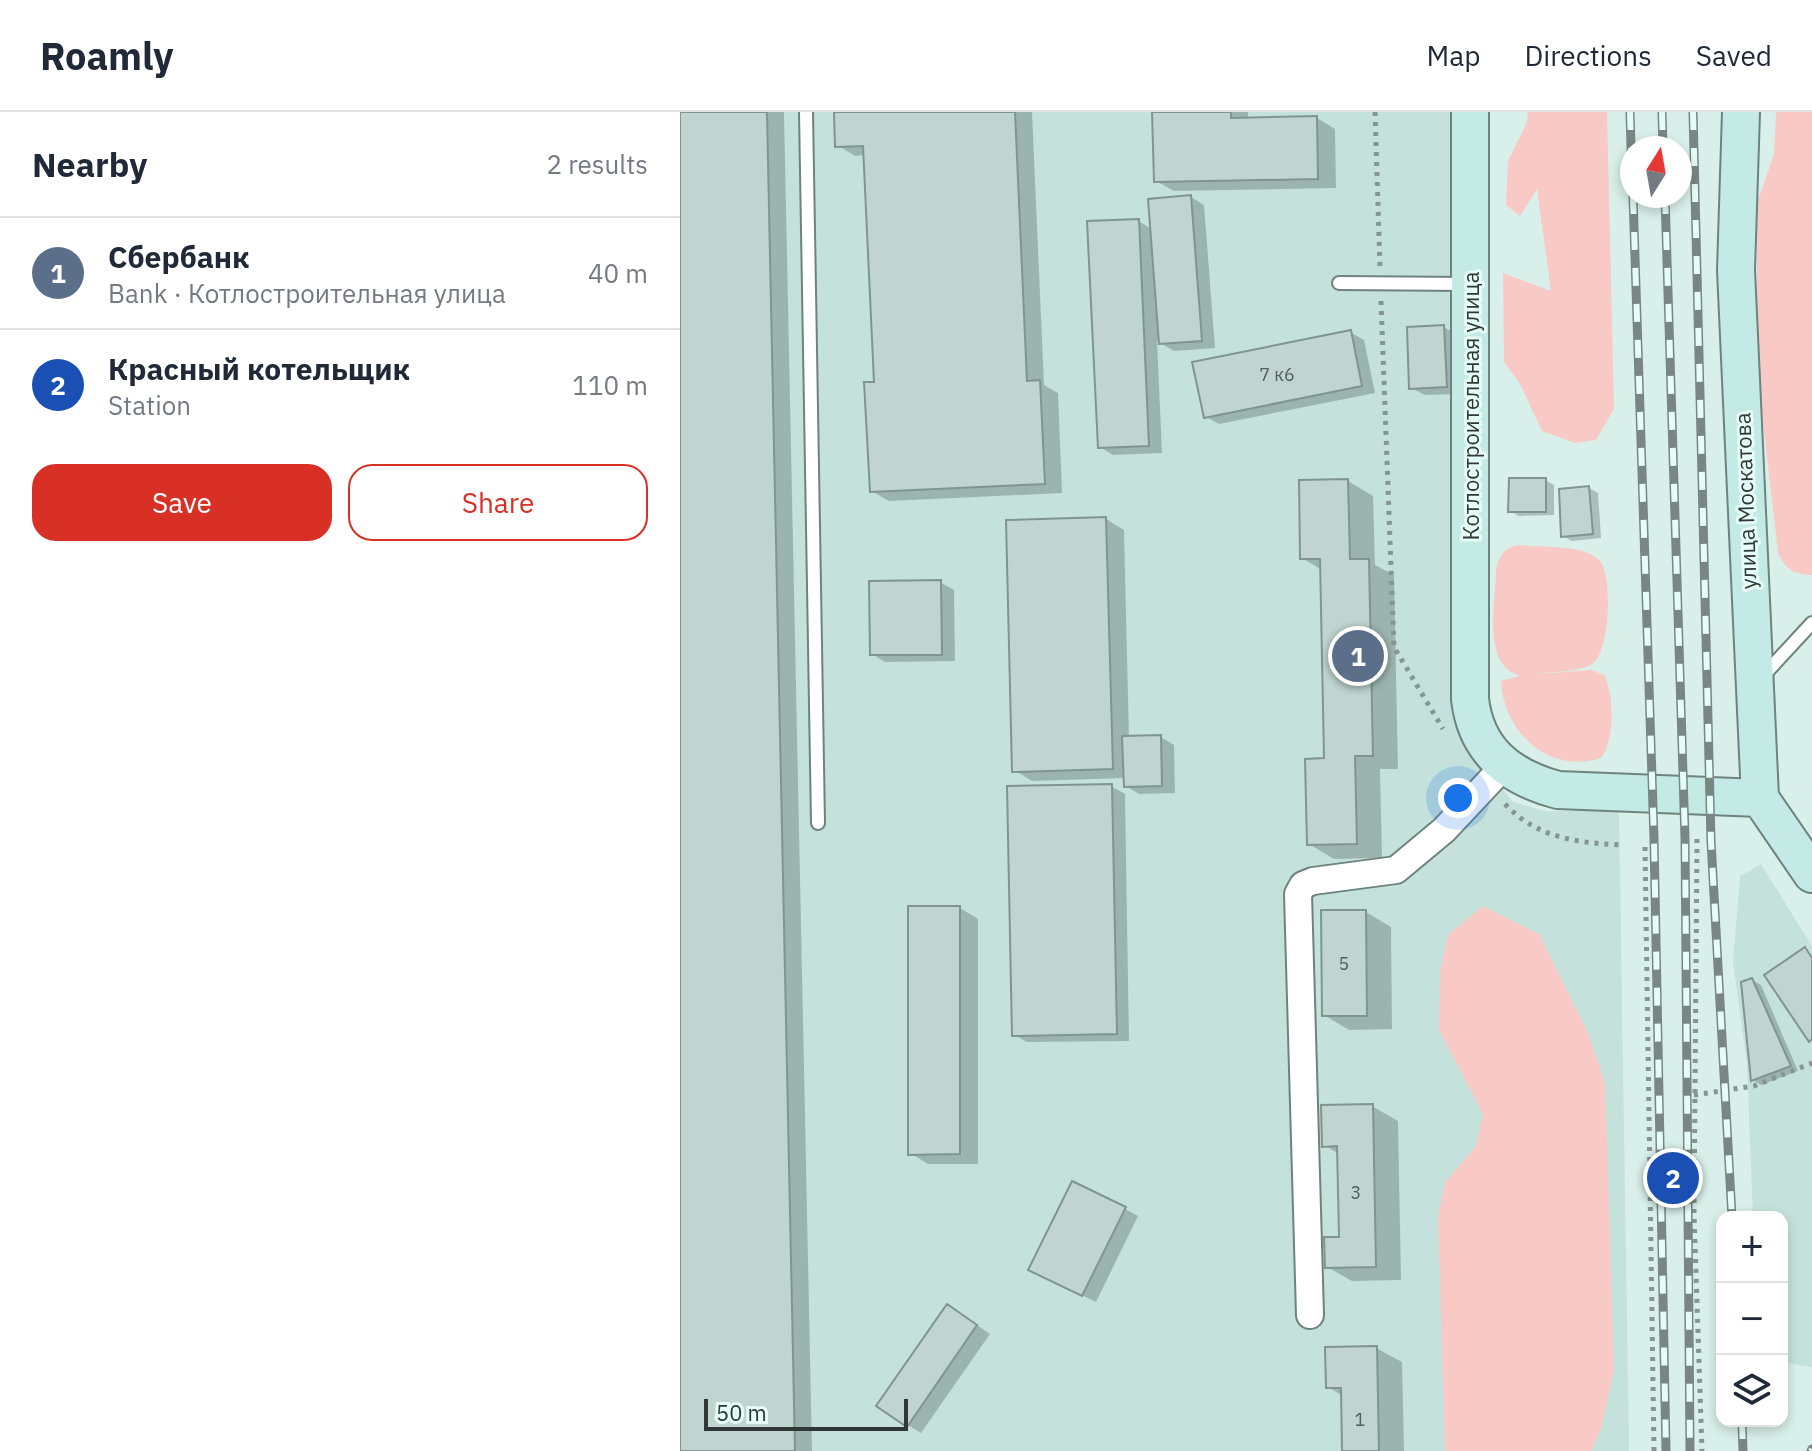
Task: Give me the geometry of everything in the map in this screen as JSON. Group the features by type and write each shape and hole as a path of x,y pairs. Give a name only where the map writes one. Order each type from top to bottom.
{"main road":[{"name":"Котлостроительная улица","path":"1470,112 1470,699 1478,736 1504,766"},
{"name":"улица Москатова","path":"1741,112 1736,270 1760,798"},
{"path":"1504,766 1539,785 1568,791 1760,798 1812,874"}],"street":[{"path":"1310,1315 1298,894 1303,885 1313,881 1396,870 1444,830 1504,766"}],"lane":[{"path":"806,112 818,823"},
{"path":"1339,283 1470,284"},
{"path":"1753,687 1812,623"}],"path":[{"path":"1375,112 1394,647"},
{"path":"1697,839 1694,1214 1702,1451"},
{"path":"1575,843 1624,845"},
{"path":"1645,847 1654,1451"},
{"path":"1694,1095 1754,1086 1812,1063"}],"shaded area":[{"path":"680,112 1450,112 1456,729 1513,802 1545,811 1619,811 1629,1451 680,1451"},
{"path":"1528,112 1607,112 1614,409 1596,440 1575,443 1542,431 1520,384 1504,362 1503,273 1551,291 1537,189 1520,216 1506,205 1508,161 1527,122"},
{"path":"1776,112 1812,112 1812,575 1791,570 1778,553 1757,370 1757,203 1774,154"},
{"path":"1519,545 1582,551 1598,559 1603,567 1608,612 1598,657 1592,664 1579,669 1537,674 1593,670 1605,676 1612,718 1609,740 1601,758 1582,762 1547,755 1532,745 1510,717 1501,681 1520,676 1508,670 1500,659 1495,646 1493,614 1496,569 1506,550"},
{"path":"1761,864 1812,946 1812,1367 1788,1363 1788,1211 1753,1211 1747,1064 1733,962 1740,876"},
{"path":"1483,906 1539,934 1589,1035 1605,1084 1614,1370 1601,1429 1591,1451 1445,1451 1438,1216 1445,1183 1476,1146 1483,1114 1439,1030 1440,971 1448,935"}],"building":[{"path":"680,112 767,112 795,1451 680,1451"},
{"path":"834,112 1015,112 1027,381 1040,380 1045,484 870,492 864,382 874,382 863,146 835,147"},
{"path":"1152,112 1231,112 1231,118 1317,116 1318,179 1154,182"},
{"path":"1191,195 1202,341 1159,344 1148,199"},
{"path":"1139,219 1149,446 1098,448 1087,221"},
{"path":"1444,325 1447,387 1409,389 1407,327"},
{"path":"1351,330 1362,386 1204,418 1192,362"},
{"path":"1509,478 1546,478 1546,512 1508,512"},
{"path":"1348,479 1350,559 1369,559 1373,756 1355,756 1357,844 1307,845 1305,759 1324,758 1320,559 1300,559 1299,480"},
{"path":"1589,486 1593,534 1561,537 1559,489"},
{"path":"1106,517 1113,769 1012,772 1006,520"},
{"path":"941,580 942,655 870,655 869,581"},
{"path":"1161,735 1162,786 1124,787 1122,736"},
{"path":"1112,784 1117,1034 1012,1036 1007,786"},
{"path":"908,906 960,906 960,1154 908,1155"},
{"path":"1321,910 1366,910 1367,1016 1322,1016"},
{"path":"1805,947 1812,958 1812,1039 1809,1042 1764,975"},
{"path":"1752,978 1791,1066 1751,1081 1741,982"},
{"path":"1373,1104 1376,1267 1325,1268 1324,1237 1339,1237 1337,1146 1322,1147 1321,1105"},
{"path":"1072,1181 1126,1207 1082,1296 1028,1270"},
{"path":"947,1304 977,1325 907,1427 876,1406"},
{"path":"1377,1346 1379,1451 1342,1451 1341,1388 1326,1388 1325,1347"}],"railway":[{"path":"1630,112 1631,136"},
{"path":"1662,112 1663,136"},
{"path":"1693,112 1711,841 1732,1211"},
{"path":"1633,208 1654,839 1666,1451"},
{"path":"1665,208 1685,838 1690,1451"},
{"path":"1742,1427 1743,1451"}],"place":[{"name":"Сбербанк","path":"1358,656"},
{"name":"Красный котельщик","path":"1673,1178"}]}
